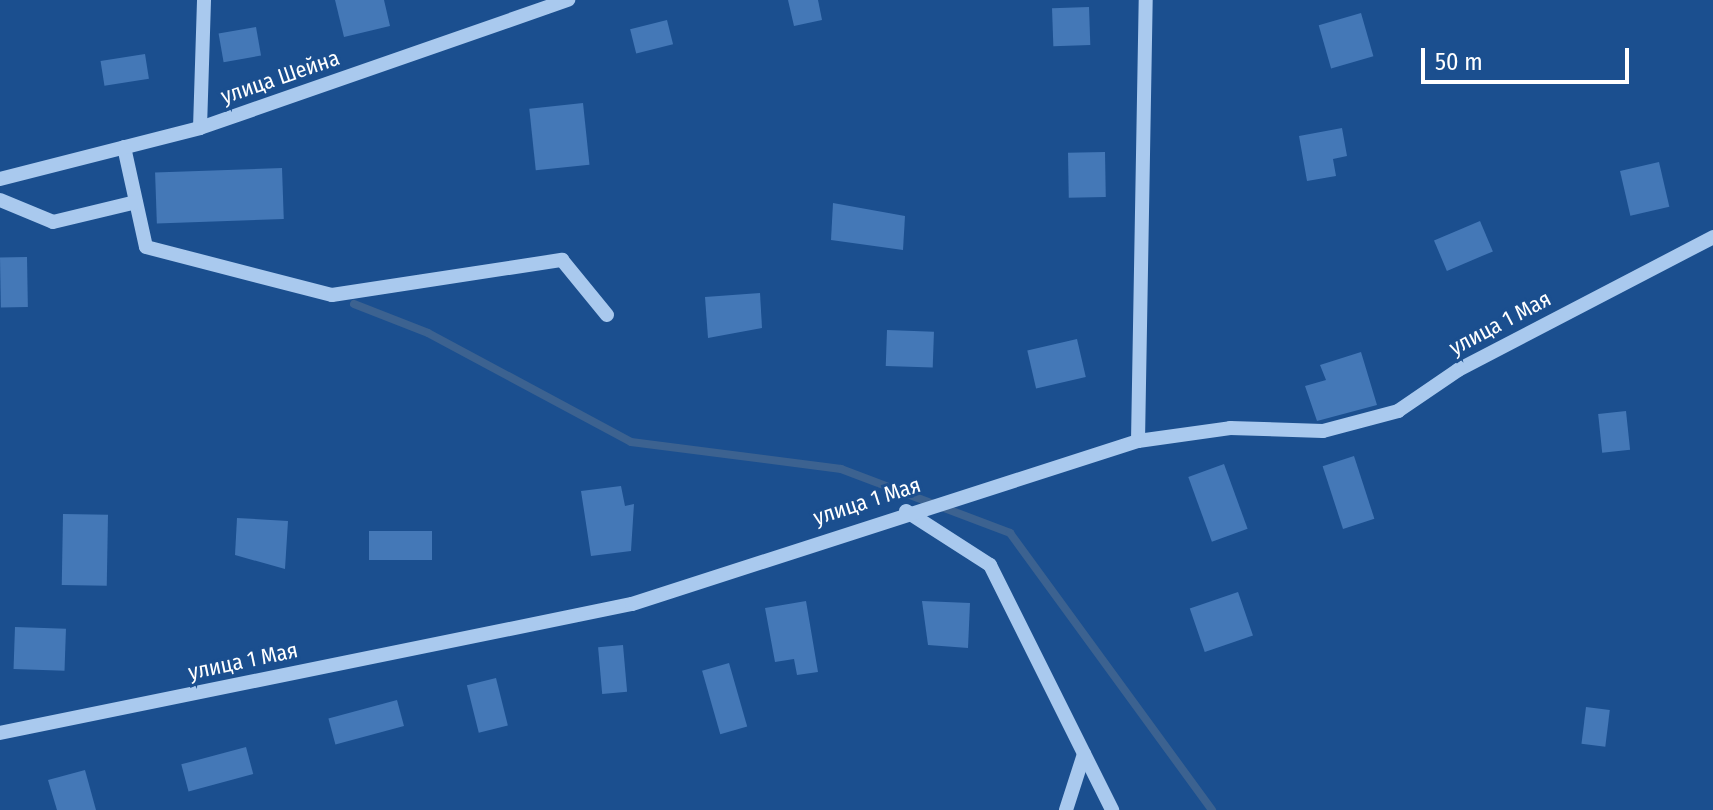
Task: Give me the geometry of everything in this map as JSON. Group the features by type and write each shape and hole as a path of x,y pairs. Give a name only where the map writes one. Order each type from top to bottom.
{"street":[{"path":"200,128 204,0"},
{"name":"улица Шейна","path":"0,179 200,128 568,0"},
{"path":"1138,441 1146,0"},
{"path":"124,147 146,247 332,295 562,260 607,315"},
{"path":"0,200 53,222 136,202"},
{"name":"улица 1 Мая","path":"0,733 632,604 906,511 1138,441 1230,428 1323,431 1398,411 1458,370 1713,237"},
{"path":"906,511 990,565 1112,810"},
{"path":"1066,810 1084,754"}],"building":[{"path":"335,0 384,0 390,26 344,37"},
{"path":"788,0 818,0 822,20 794,26"},
{"path":"1089,7 1090,45 1053,46 1052,8"},
{"path":"1361,13 1373,56 1331,68 1319,25"},
{"path":"667,20 673,44 636,53 630,29"},
{"path":"256,27 261,56 224,62 219,34"},
{"path":"145,54 149,79 104,86 101,61"},
{"path":"583,103 589,165 536,170 529,109"},
{"path":"1342,128 1347,156 1333,159 1336,176 1307,181 1299,136"},
{"path":"1105,152 1106,197 1069,198 1068,153"},
{"path":"1659,162 1669,207 1630,216 1620,171"},
{"path":"282,168 284,219 157,223 155,172"},
{"path":"833,203 905,216 903,250 831,240"},
{"path":"1480,221 1493,251 1447,271 1434,241"},
{"path":"0,257 27,257 28,307 1,307"},
{"path":"760,293 762,328 708,338 705,297"},
{"path":"887,330 934,332 933,368 886,366"},
{"path":"1077,339 1086,377 1036,388 1027,350"},
{"path":"1361,352 1377,405 1317,421 1305,386 1326,380 1320,365"},
{"path":"1626,411 1630,450 1602,453 1598,414"},
{"path":"1354,456 1374,519 1343,529 1323,466"},
{"path":"1224,464 1248,529 1212,542 1188,477"},
{"path":"621,486 625,506 634,504 631,551 591,556 581,491"},
{"path":"63,514 108,515 107,586 62,585"},
{"path":"237,518 288,521 285,569 235,555"},
{"path":"369,531 432,531 432,560 369,560"},
{"path":"1238,592 1253,635 1205,652 1190,609"},
{"path":"806,601 818,672 797,675 794,659 775,662 765,608"},
{"path":"922,601 970,603 968,648 928,645"},
{"path":"15,627 66,629 65,671 14,669"},
{"path":"623,645 627,692 602,694 598,647"},
{"path":"729,663 747,726 720,734 702,671"},
{"path":"496,678 508,726 479,733 467,685"},
{"path":"397,700 404,726 335,744 328,718"},
{"path":"1586,707 1610,710 1605,747 1581,744"},
{"path":"246,747 253,774 189,791 181,764"},
{"path":"85,770 96,810 57,810 48,780"}],"waterway":[{"path":"354,304 428,333 631,442 841,469 1010,533 1212,810"}]}
